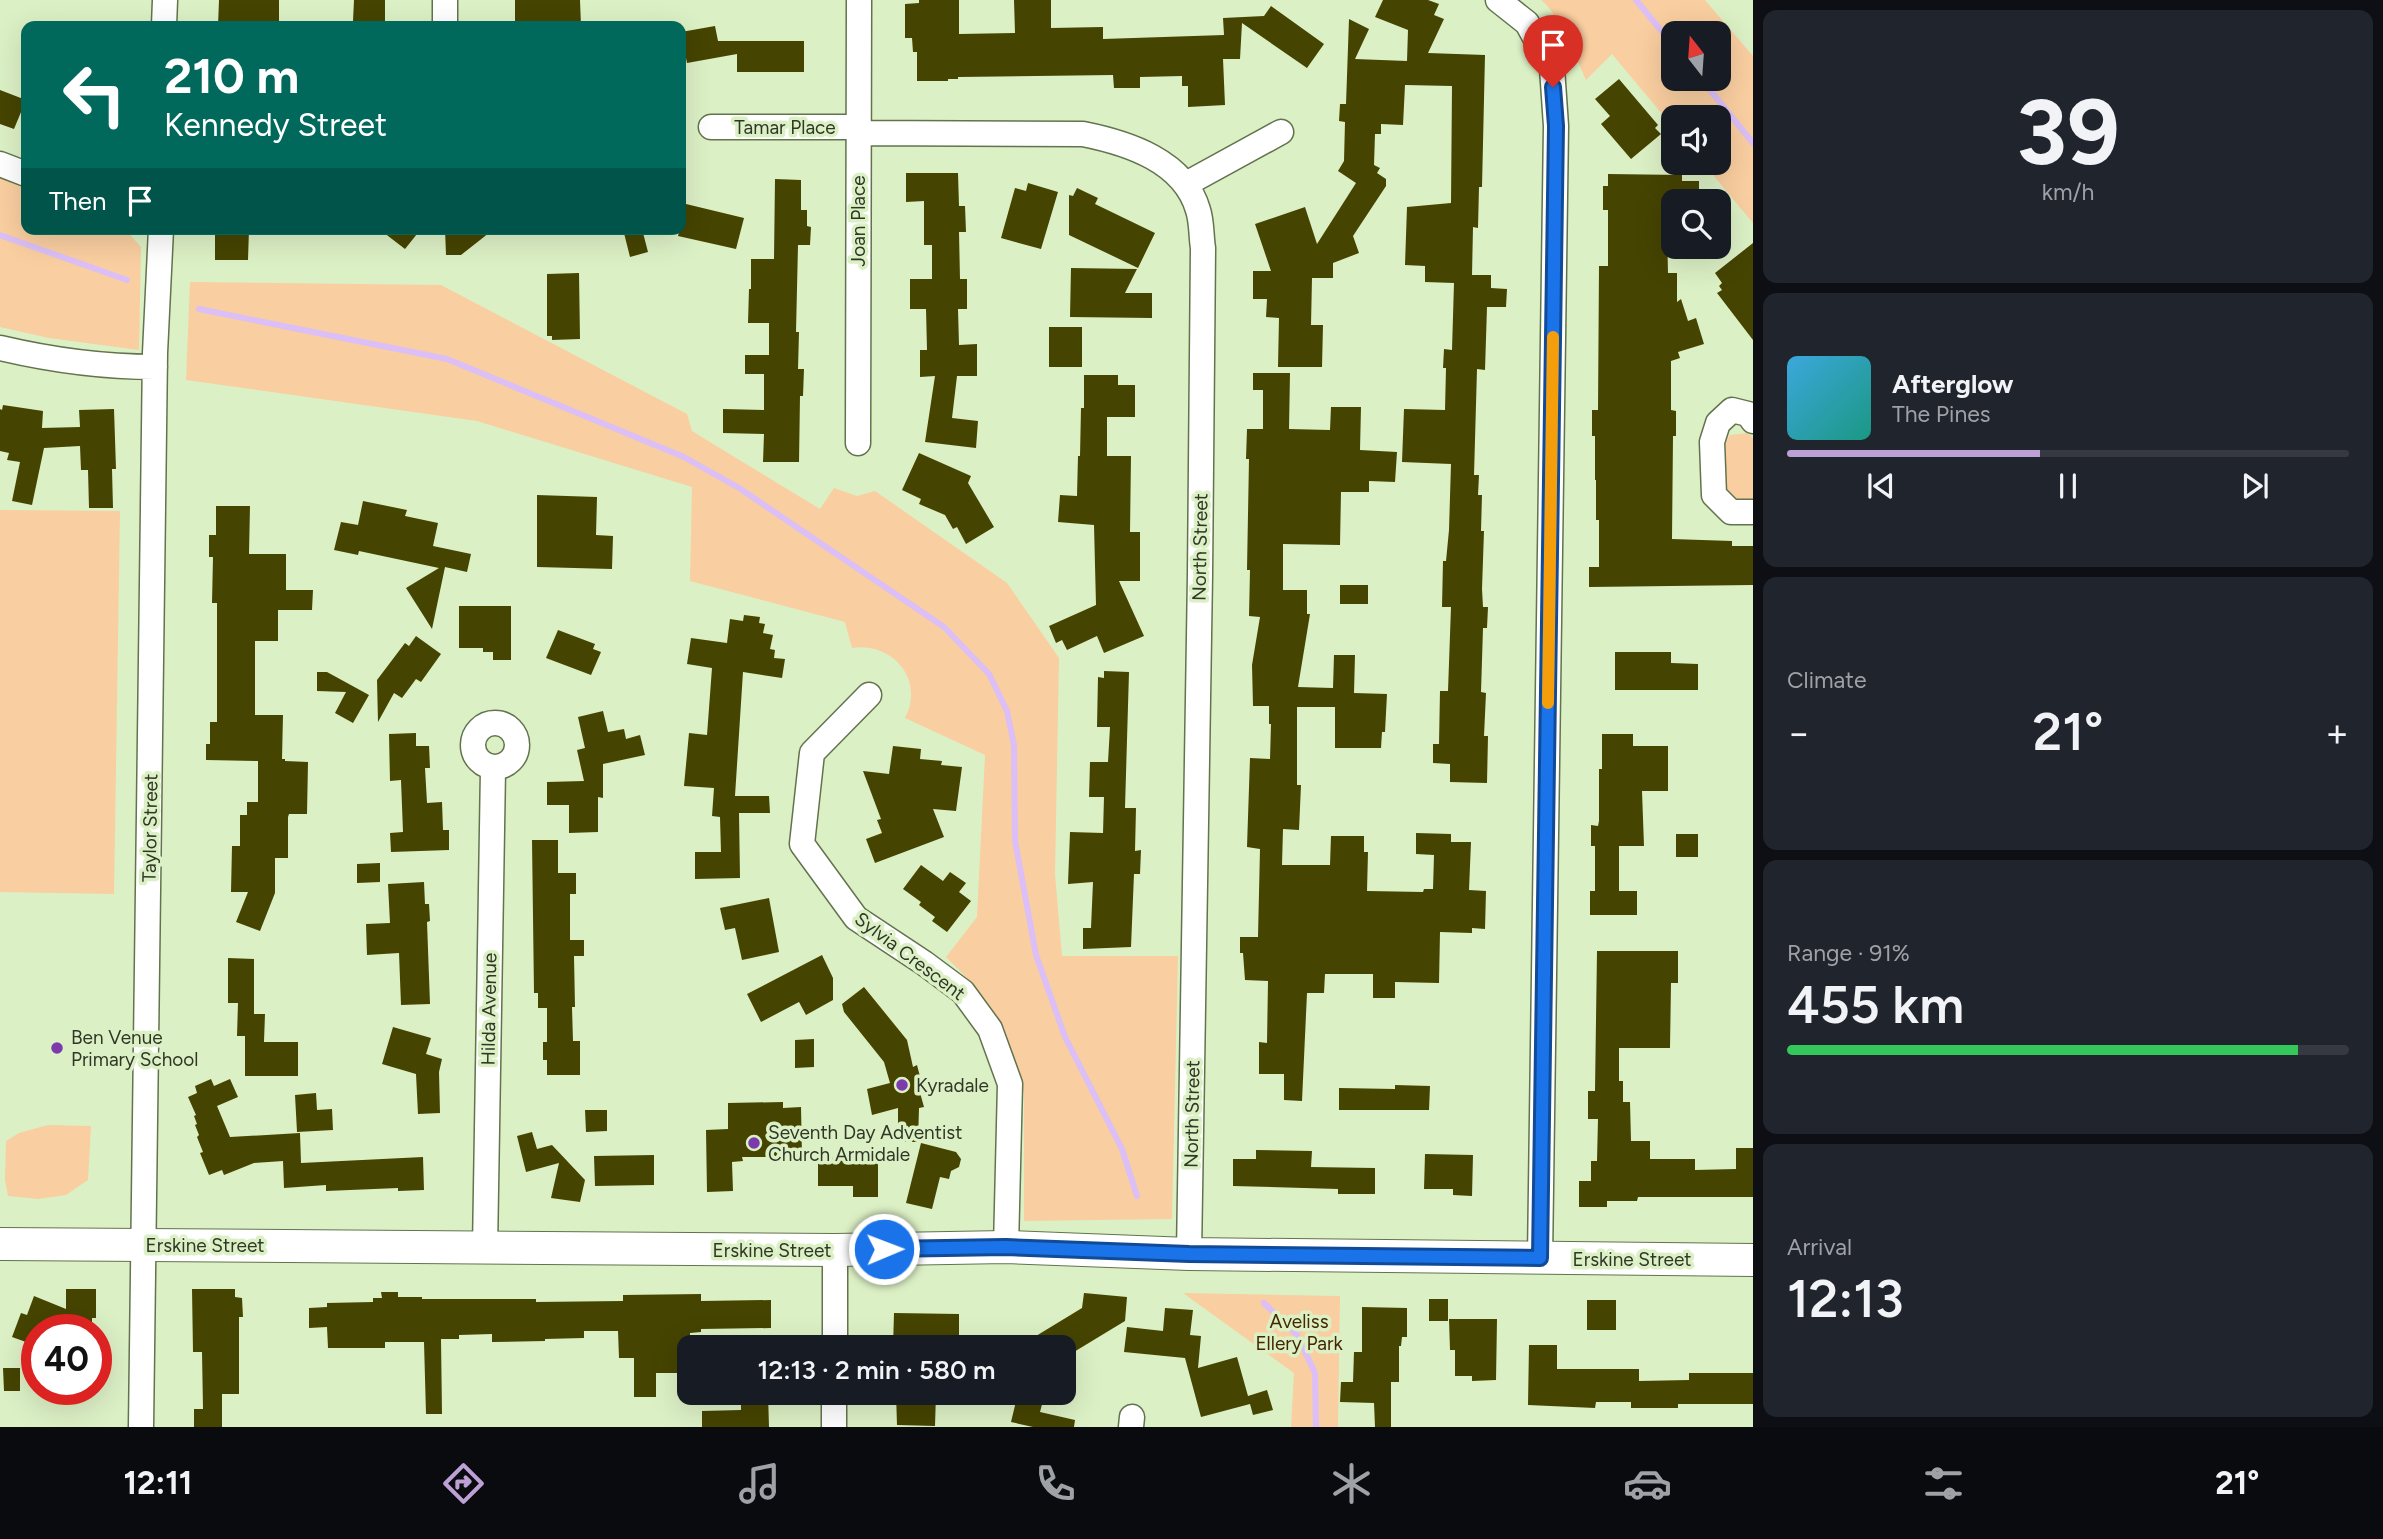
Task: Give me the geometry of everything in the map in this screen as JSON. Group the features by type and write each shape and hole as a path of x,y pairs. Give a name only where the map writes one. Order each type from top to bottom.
{"street":[{"path":"164,21 165,0"},
{"path":"445,21 446,0"},
{"name":"Joan Place","path":"858,443 859,0"},
{"path":"1498,0 1527,23 1552,68 1556,126 1540,1258"},
{"name":"Tamar Place","path":"711,127 859,130"},
{"name":"North Street","path":"859,130 1083,134 1111,139 1167,166 1186,184 1198,210 1203,248 1189,1254"},
{"path":"1186,184 1280,132"},
{"path":"0,164 21,172"},
{"name":"Taylor Street","path":"141,1427 155,367 161,235"},
{"path":"0,348 40,358 125,367 155,367"},
{"path":"1753,421 1748,414 1732,410 1718,423 1712,442 1714,495 1731,512 1753,512"},
{"name":"Sylvia Crescent","path":"869,695 812,753 802,844 856,918 963,992 990,1030 1010,1084 1006,1247"},
{"name":"Hilda Avenue","path":"485,1248 493,768"},
{"name":"Erskine Street","path":"0,1244 835,1250 1006,1247 1189,1254 1753,1260"},
{"path":"835,1250 835,1335"},
{"path":"834,1405 834,1427"}],"green space":[{"path":"1541,0 1705,0 1723,21 1661,21 1661,91 1731,91 1731,30 1753,56 1753,223 1731,197 1731,189 1725,189 1713,175 1731,175 1731,105 1661,105 1661,113 1612,54 1586,80 1555,16"},
{"path":"0,175 21,184 21,235 130,235 141,247 139,350 49,338 0,327"},
{"path":"190,282 441,285 687,414 692,431 820,509 834,488 857,496 875,491 1007,583 1059,658 1055,874 1062,956 1178,956 1172,1219 1024,1221 1024,1094 1019,1072 988,1005 946,957 977,917 985,755 905,718 911,690 908,678 892,657 867,648 852,648 845,622 690,581 692,487 477,421 186,380"},
{"path":"1748,433 1753,438 1753,504 1724,496 1716,459 1730,435"},
{"path":"0,510 120,511 114,894 0,892"},
{"path":"48,1125 91,1126 88,1180 66,1195 38,1199 8,1196 5,1180 6,1141 19,1133"},
{"name":"Aveliss Ellery Park","path":"1183,1293 1340,1296 1338,1427 1291,1427 1294,1373"}],"building":[{"path":"219,0 279,0 279,21 218,21"},
{"path":"354,0 385,0 385,21 353,21"},
{"path":"515,0 580,0 581,21 515,21"},
{"path":"919,0 959,0 959,34 1015,33 1014,0 1051,0 1051,28 1103,27 1103,39 1224,35 1223,18 1264,16 1271,6 1324,44 1307,68 1242,23 1240,59 1223,59 1225,105 1188,107 1188,86 1182,86 1182,76 1140,77 1140,88 1114,88 1113,75 958,77 948,81 917,81 917,52 913,52 912,38 905,38 905,4 919,3"},
{"path":"1383,0 1428,0 1439,4 1434,15 1444,19 1428,53 1485,55 1482,187 1479,187 1478,228 1473,227 1472,275 1491,275 1491,288 1507,289 1506,307 1487,307 1485,370 1477,369 1474,475 1479,475 1478,495 1482,495 1482,589 1483,607 1488,607 1487,628 1483,628 1481,692 1486,693 1484,736 1488,736 1487,783 1450,782 1450,764 1433,763 1433,744 1439,744 1440,691 1448,691 1451,607 1442,607 1443,561 1446,561 1449,530 1451,464 1402,462 1404,409 1445,410 1444,349 1452,350 1454,283 1425,282 1425,266 1405,265 1407,207 1451,203 1452,86 1405,85 1403,125 1381,124 1381,134 1375,134 1374,165 1380,168 1377,173 1386,179 1386,186 1353,236 1359,253 1333,263 1333,278 1312,278 1311,325 1323,325 1322,367 1278,367 1279,318 1266,317 1267,299 1253,299 1253,271 1271,271 1255,224 1305,207 1317,244 1356,183 1338,171 1344,161 1345,122 1339,121 1340,104 1346,104 1349,19 1369,29 1355,59 1407,61 1408,30 1375,17"},
{"path":"715,26 718,41 804,41 804,72 737,72 737,54 687,63 686,31"},
{"path":"1619,79 1658,125 1655,128 1661,134 1631,159 1601,124 1610,116 1595,99"},
{"path":"0,90 21,98 21,112 14,129 0,124"},
{"path":"906,173 958,173 959,206 965,206 966,232 959,232 960,279 967,279 967,309 958,309 959,345 977,344 977,376 957,376 952,418 978,421 976,448 925,442 935,376 920,377 920,350 927,350 926,309 910,309 910,279 932,279 932,245 924,245 924,201 906,202"},
{"path":"1608,174 1682,175 1682,181 1699,181 1699,189 1661,189 1661,259 1668,259 1668,273 1677,273 1677,302 1681,299 1688,321 1696,318 1704,344 1678,352 1680,358 1671,361 1671,410 1676,411 1676,436 1673,436 1672,539 1732,541 1732,546 1753,546 1753,585 1589,587 1589,567 1599,567 1592,410 1598,410 1599,266 1608,266 1608,210 1603,210 1603,186 1608,186"},
{"path":"775,179 801,180 801,210 807,210 807,226 811,227 810,245 798,245 796,332 799,332 798,369 804,369 803,396 800,396 799,462 763,462 764,434 723,433 723,409 764,410 764,374 745,374 745,355 769,355 769,323 748,323 749,289 751,259 774,259"},
{"path":"1028,183 1058,192 1041,249 1001,238 1015,188 1026,191"},
{"path":"1077,188 1098,198 1095,204 1155,233 1138,268 1069,235 1069,195 1073,196"},
{"path":"686,204 744,218 736,249 678,236 686,235"},
{"path":"215,235 249,235 248,260 215,260"},
{"path":"387,235 416,235 405,249"},
{"path":"445,235 486,235 461,255 446,255"},
{"path":"624,235 644,235 648,252 630,257"},
{"path":"1753,243 1753,340 1717,293 1722,290 1719,286 1722,283 1715,273"},
{"path":"1071,268 1137,269 1125,293 1152,293 1152,318 1070,317"},
{"path":"579,273 580,339 552,340 552,336 547,336 547,274"},
{"path":"1049,327 1082,327 1082,367 1049,367"},
{"path":"1253,373 1290,373 1289,429 1330,430 1331,407 1361,407 1360,450 1397,452 1395,482 1369,481 1369,492 1341,492 1340,545 1283,544 1283,590 1307,590 1307,614 1310,614 1298,687 1333,688 1334,655 1355,655 1354,693 1387,694 1385,732 1382,732 1381,748 1335,748 1335,707 1297,707 1297,785 1301,785 1299,830 1283,829 1282,865 1330,865 1331,836 1364,836 1364,852 1368,852 1367,891 1423,892 1424,889 1433,889 1434,855 1416,854 1416,833 1451,834 1451,842 1471,842 1469,890 1486,891 1485,929 1472,928 1472,933 1440,932 1439,983 1395,982 1395,998 1373,998 1373,974 1325,974 1324,993 1307,993 1302,1101 1284,1100 1284,1074 1259,1074 1259,1042 1267,1043 1268,981 1245,980 1243,953 1240,953 1240,937 1258,937 1260,849 1247,847 1250,758 1270,759 1271,724 1269,706 1253,706 1252,665 1260,617 1249,616 1249,459 1246,459 1247,429 1263,429 1263,390 1253,390"},
{"path":"1084,375 1118,375 1118,385 1135,385 1135,417 1107,417 1107,456 1131,456 1130,532 1140,532 1140,581 1119,581 1144,636 1104,653 1097,636 1067,650 1062,640 1056,643 1049,626 1096,605 1094,525 1058,522 1060,495 1077,496"},
{"path":"3,405 43,411 42,428 80,427 79,410 114,409 116,469 112,469 113,508 89,508 88,470 81,470 80,446 44,448 32,505 12,501 20,462 7,460 9,453 0,451 0,409 2,410"},
{"path":"919,453 971,476 968,483 994,527 966,544 957,527 953,529 945,515 919,504 921,499 902,490"},
{"path":"537,495 597,497 596,535 613,536 612,569 537,567"},
{"path":"363,501 407,510 405,516 438,523 433,546 471,554 467,572 445,567 432,629 406,588 439,568 359,551 358,555 334,550 341,522 358,525"},
{"path":"216,506 250,506 249,554 286,554 286,590 313,590 312,610 278,610 278,641 255,641 255,715 283,715 282,759 308,762 307,814 289,814 288,858 275,858 275,893 260,931 236,922 248,892 231,892 232,846 240,846 240,815 247,815 247,802 258,802 258,761 206,760 206,744 210,744 210,722 217,722 217,603 212,603 213,557 209,557 209,535 216,535"},
{"path":"1340,585 1368,585 1368,604 1340,604"},
{"path":"459,606 511,606 511,660 493,660 493,652 483,652 483,648 459,648"},
{"path":"744,615 760,617 759,623 765,624 763,633 773,635 770,649 775,650 774,658 785,659 782,678 743,672 735,796 769,796 770,813 739,813 740,878 695,879 695,852 721,852 720,817 712,816 714,788 684,786 689,733 707,735 712,668 687,664 691,638 727,643 730,619 743,621"},
{"path":"558,630 595,644 593,649 601,652 591,675 546,658"},
{"path":"416,636 441,654 421,682 416,679 402,698 394,693 378,722 377,680 405,643 409,646"},
{"path":"1615,652 1671,652 1671,663 1698,664 1698,690 1615,690"},
{"path":"1104,671 1129,672 1125,808 1136,808 1135,851 1141,850 1140,874 1134,874 1131,947 1083,949 1083,928 1091,928 1093,882 1068,884 1070,832 1103,833 1104,797 1089,797 1090,762 1108,762 1110,727 1097,727 1098,677 1104,678"},
{"path":"317,672 327,672 369,695 353,723 335,713 346,692 317,691"},
{"path":"603,711 608,732 624,729 626,739 640,735 645,755 603,764 603,798 598,797 598,832 569,833 569,805 547,805 547,782 584,781 577,750 585,748 578,717"},
{"path":"416,733 416,746 429,746 430,768 425,768 427,803 442,802 443,830 449,830 449,850 391,852 390,833 403,832 401,780 390,781 389,734"},
{"path":"1602,734 1633,734 1633,746 1668,746 1668,791 1642,791 1644,846 1619,846 1619,891 1637,891 1637,915 1590,915 1590,891 1595,891 1595,846 1591,846 1591,825 1598,826 1599,821"},
{"path":"893,746 921,749 920,759 942,761 941,765 962,767 956,811 933,809 944,837 875,863 866,839 882,833 877,820 881,819 863,771 889,774"},
{"path":"1676,834 1698,834 1698,857 1676,857"},
{"path":"532,840 558,840 558,873 576,873 576,894 570,894 570,940 584,940 584,956 574,956 575,1007 572,1007 573,1041 580,1041 580,1075 547,1075 547,1060 543,1060 543,1042 547,1042 547,1008 538,1008 538,993 534,993"},
{"path":"380,863 380,882 357,883 357,864"},
{"path":"921,865 943,881 950,872 966,883 959,892 971,901 947,932 932,921 935,917 919,905 921,902 903,889"},
{"path":"424,882 425,904 429,904 430,921 427,922 430,1004 401,1005 399,953 367,955 366,924 390,923 388,884"},
{"path":"769,898 779,952 742,960 735,928 725,930 720,908"},
{"path":"1597,951 1678,951 1678,983 1671,983 1670,1048 1619,1048 1619,1081 1623,1081 1623,1102 1630,1102 1631,1141 1650,1141 1650,1159 1695,1159 1695,1170 1736,1169 1736,1148 1753,1148 1753,1197 1638,1197 1637,1201 1607,1201 1607,1207 1579,1207 1579,1181 1591,1181 1591,1161 1597,1161 1598,1119 1588,1119 1588,1091 1595,1091"},
{"path":"822,955 833,978 833,1000 806,1015 799,1002 761,1022 747,994"},
{"path":"228,958 254,959 254,1014 265,1014 264,1042 298,1042 298,1076 245,1076 245,1036 237,1036 238,1003 228,1003"},
{"path":"864,987 907,1040 913,1067 917,1065 923,1088 919,1089 924,1107 919,1108 918,1142 898,1142 898,1108 872,1115 867,1089 890,1083 884,1062 844,1012 842,1004"},
{"path":"393,1027 431,1038 426,1054 442,1059 439,1072 440,1113 418,1114 416,1074 382,1064"},
{"path":"814,1039 814,1067 795,1068 795,1040"},
{"path":"211,1079 214,1086 230,1079 238,1097 217,1106 230,1137 300,1133 301,1163 423,1157 424,1190 398,1191 398,1188 326,1191 326,1185 284,1188 283,1161 254,1163 224,1175 222,1170 209,1175 200,1153 203,1152 197,1137 196,1115 188,1097 197,1093 195,1086"},
{"path":"1395,1085 1430,1086 1429,1110 1339,1110 1339,1088 1395,1089"},
{"path":"316,1093 317,1110 332,1109 333,1130 297,1132 295,1095"},
{"name":"Seventh Day Adventist Church Armidale","path":"783,1102 783,1108 801,1107 802,1157 742,1157 743,1161 732,1162 733,1191 707,1192 706,1130 728,1129 728,1103"},
{"path":"585,1110 607,1110 607,1131 586,1132"},
{"path":"532,1132 537,1149 552,1145 585,1180 580,1202 551,1198 559,1163 526,1172 517,1136"},
{"path":"921,1143 956,1152 961,1159 959,1167 951,1171 949,1179 940,1177 932,1209 906,1203"},
{"path":"1256,1150 1312,1151 1311,1167 1375,1168 1375,1194 1338,1194 1338,1189 1233,1186 1233,1159 1256,1159"},
{"path":"1425,1154 1473,1155 1472,1196 1453,1195 1453,1189 1424,1189"},
{"path":"654,1155 654,1185 595,1186 594,1156"},
{"path":"878,1157 878,1197 853,1197 853,1186 818,1186 818,1158"},
{"path":"66,1289 96,1289 96,1314 27,1314 34,1296 66,1309"},
{"path":"192,1289 235,1289 235,1297 242,1298 243,1317 239,1317 239,1394 222,1394 222,1427 194,1427 194,1409 203,1409 202,1352 193,1352"},
{"path":"381,1292 398,1292 398,1297 422,1299 536,1299 536,1302 623,1301 623,1295 701,1294 701,1301 771,1300 771,1328 701,1329 701,1332 690,1335 677,1335 677,1373 656,1373 656,1397 634,1397 634,1358 619,1358 618,1331 584,1331 584,1338 545,1341 492,1342 492,1334 459,1335 459,1339 441,1339 442,1414 426,1414 424,1342 385,1342 385,1348 328,1348 327,1327 309,1328 309,1308 327,1307 327,1303 373,1302 373,1298 382,1298"},
{"path":"1084,1293 1127,1297 1125,1321 1076,1351 1076,1335 1038,1335 1082,1308"},
{"path":"1429,1299 1448,1299 1448,1321 1429,1321"},
{"path":"1587,1300 1616,1300 1616,1330 1587,1330"},
{"path":"1362,1307 1407,1308 1407,1337 1402,1337 1399,1346 1399,1382 1391,1382 1391,1427 1375,1427 1374,1403 1340,1402 1341,1382 1353,1382 1354,1352 1362,1352"},
{"path":"1165,1308 1193,1310 1190,1335 1201,1336 1198,1368 1237,1357 1248,1396 1267,1390 1273,1410 1253,1415 1250,1404 1201,1417 1185,1358 1124,1352 1127,1327 1163,1331"},
{"path":"21,1313 24,1314 21,1314 21,1340 12,1337"},
{"path":"894,1313 959,1314 959,1335 893,1335"},
{"path":"1449,1319 1497,1319 1496,1380 1472,1381 1472,1376 1455,1376 1455,1350 1450,1350"},
{"path":"1529,1345 1557,1345 1557,1369 1639,1369 1639,1381 1689,1380 1689,1373 1753,1373 1753,1404 1678,1404 1678,1408 1631,1408 1631,1402 1596,1402 1595,1408 1528,1405"},
{"path":"3,1368 20,1368 20,1391 4,1391"},
{"path":"741,1405 768,1405 769,1427 702,1427 702,1411 741,1410"},
{"path":"896,1405 936,1405 935,1426 897,1425"},
{"path":"1015,1405 1042,1405 1040,1412 1075,1420 1074,1427 1033,1427 1011,1422"}],"waterway":[{"path":"1636,0 1661,30"},
{"path":"1711,91 1753,143"},
{"path":"0,235 127,280"},
{"path":"199,309 447,359 684,457 739,488 944,627 989,674 1007,711 1014,745 1015,841 1036,955 1065,1037 1122,1149 1137,1196"},
{"path":"1264,1303 1297,1335 1315,1373 1316,1427"}],"slow traffic":[{"path":"1548,703 1553,337"}],"place":[{"name":"Ben Venue Primary School","path":"57,1048"},
{"name":"Kyradale","path":"902,1085"},
{"name":"Seventh Day Adventist Church Armidale","path":"754,1143"}],"route":[{"path":"884,1249 1006,1247 1189,1254 1540,1258 1556,126 1553,87"}]}
